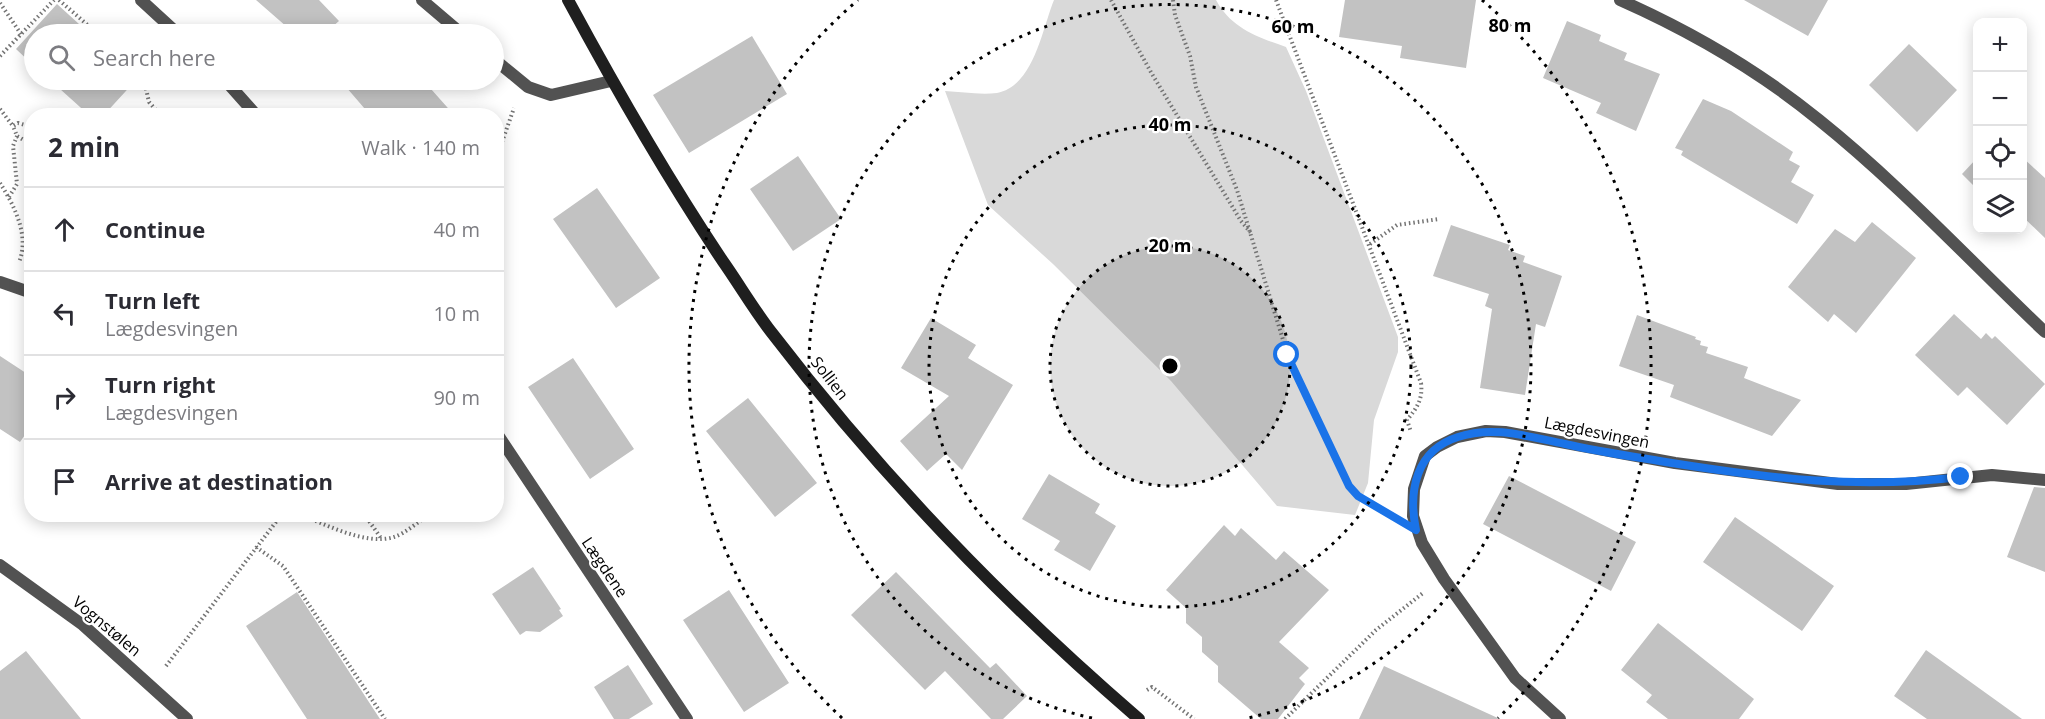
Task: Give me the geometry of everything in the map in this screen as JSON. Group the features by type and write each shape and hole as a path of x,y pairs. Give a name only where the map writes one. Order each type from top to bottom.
{"street":[{"path":"141,0 167,24"},
{"path":"422,0 450,24"},
{"name":"Sollien","path":"568,0 611,81 690,212 771,332 850,430 922,512 1050,639 1139,719"},
{"path":"1620,0 1676,26 1721,53 1816,117 1861,156 2045,332"},
{"path":"504,67 528,87 551,95 611,81"},
{"path":"234,90 250,108"},
{"path":"0,282 24,290"},
{"name":"Lægdesvingen","path":"1560,719 1515,678 1444,579 1416,530 1414,489 1425,456 1443,443 1457,437 1486,431 1526,435 1675,463 1838,484 1906,484 1992,475 2045,480"},
{"name":"Lægdene","path":"504,444 687,719"},
{"name":"Vognstølen","path":"0,565 83,625 186,719"}],"path":[{"path":"31,24 54,0"},
{"path":"59,0 87,24"},
{"path":"1111,0 1186,131 1252,235"},
{"path":"1173,0 1174,15 1190,56 1196,87 1252,235 1292,369 1340,472 1358,496 1416,530"},
{"path":"1276,0 1421,383 1422,394 1419,404 1407,420 1411,432"},
{"path":"0,3 21,34"},
{"path":"0,56 24,31"},
{"path":"146,90 149,102 154,108"},
{"path":"504,137 515,106"},
{"path":"0,109 13,126 17,136 24,140"},
{"path":"13,126 18,123 24,125"},
{"path":"9,196 17,184 13,146 17,136"},
{"path":"0,183 9,196 21,226 23,253"},
{"path":"1370,244 1397,225 1439,219"},
{"path":"165,668 276,522"},
{"path":"319,522 354,536 381,538 394,537 417,522"},
{"path":"370,522 381,538"},
{"path":"256,547 283,566 385,719"},
{"path":"1285,719 1376,630 1409,602 1444,579"}],"shaded area":[{"path":"1054,0 1216,0 1222,10 1237,25 1286,47 1306,91 1398,337 1398,352 1374,420 1368,483 1355,515 1277,506 1171,381 1053,264 988,205 945,91 991,94 1010,88 1020,80 1035,55"}],"building":[{"path":"256,0 319,0 339,21 336,24 284,24"},
{"path":"1345,0 1476,0 1466,68 1400,58 1402,46 1339,37"},
{"path":"1744,0 1828,0 1808,36"},
{"path":"57,4 79,24 39,24"},
{"path":"1567,21 1601,35 1599,41 1627,53 1624,60 1660,74 1636,131 1596,113 1601,103 1543,78"},
{"path":"752,36 787,94 689,153 653,95"},
{"path":"24,40 24,57 16,49"},
{"path":"1909,44 1957,90 1917,132 1869,85"},
{"path":"61,90 127,90 110,108 81,108"},
{"path":"349,90 432,90 448,108 364,108"},
{"path":"1703,99 1731,111 1793,152 1789,160 1800,166 1791,182 1814,195 1797,224 1681,155 1683,151 1675,148"},
{"path":"798,156 841,219 793,251 750,189"},
{"path":"1973,162 1973,185 1962,174"},
{"path":"2027,162 2045,178 2045,238 2027,221"},
{"path":"597,188 660,278 616,308 553,219"},
{"path":"1872,222 1916,258 1856,333 1834,314 1828,322 1788,287 1835,229 1855,242"},
{"path":"1451,225 1510,245 1508,250 1525,256 1523,262 1562,276 1545,327 1536,324 1525,395 1480,388 1492,309 1485,306 1489,294 1433,276"},
{"path":"1954,314 1981,339 1986,333 1992,339 1995,336 2045,384 2007,425 1967,387 1958,396 1915,355"},
{"path":"1637,315 1696,337 1695,339 1701,341 1700,345 1708,347 1706,353 1748,367 1744,378 1801,400 1772,436 1670,397 1674,385 1619,366"},
{"path":"931,318 976,345 968,358 1013,385 962,470 946,454 927,471 900,441 949,396 901,368"},
{"path":"0,356 24,372 24,436 20,442 0,429"},
{"path":"573,358 634,449 590,479 528,387"},
{"path":"748,398 817,483 775,517 706,431"},
{"path":"1049,474 1100,504 1095,513 1116,526 1090,571 1054,550 1060,541 1022,519"},
{"path":"1509,476 1636,542 1611,591 1483,524"},
{"path":"2034,487 2045,488 2045,572 2007,557"},
{"path":"1735,517 1834,586 1802,631 1703,562"},
{"path":"1224,525 1235,536 1241,528 1276,560 1284,551 1329,590 1279,642 1309,668 1299,678 1305,684 1278,719 1261,719 1218,682 1218,666 1202,652 1202,637 1186,623 1186,608 1166,590"},
{"path":"533,567 561,609 559,610 563,616 540,632 526,631 520,635 492,594"},
{"path":"896,572 990,668 996,663 1027,696 1003,719 991,719 945,671 925,690 851,615"},
{"path":"729,590 789,683 744,712 683,620"},
{"path":"297,592 380,719 307,719 246,626"},
{"path":"1658,623 1754,699 1739,719 1668,719 1646,702 1652,695 1621,670"},
{"path":"1926,650 2022,719 1927,719 1894,696"},
{"path":"26,651 81,719 0,719 0,671"},
{"path":"628,665 653,704 629,719 614,719 594,687"},
{"path":"1384,666 1500,719 1359,719"}],"route":[{"path":"1287,355 1340,472 1349,486 1358,496 1416,530 1413,516 1414,489 1425,456 1443,443 1457,437 1486,431 1526,435 1610,452 1783,479 1838,484 1906,484 1961,477"}]}
